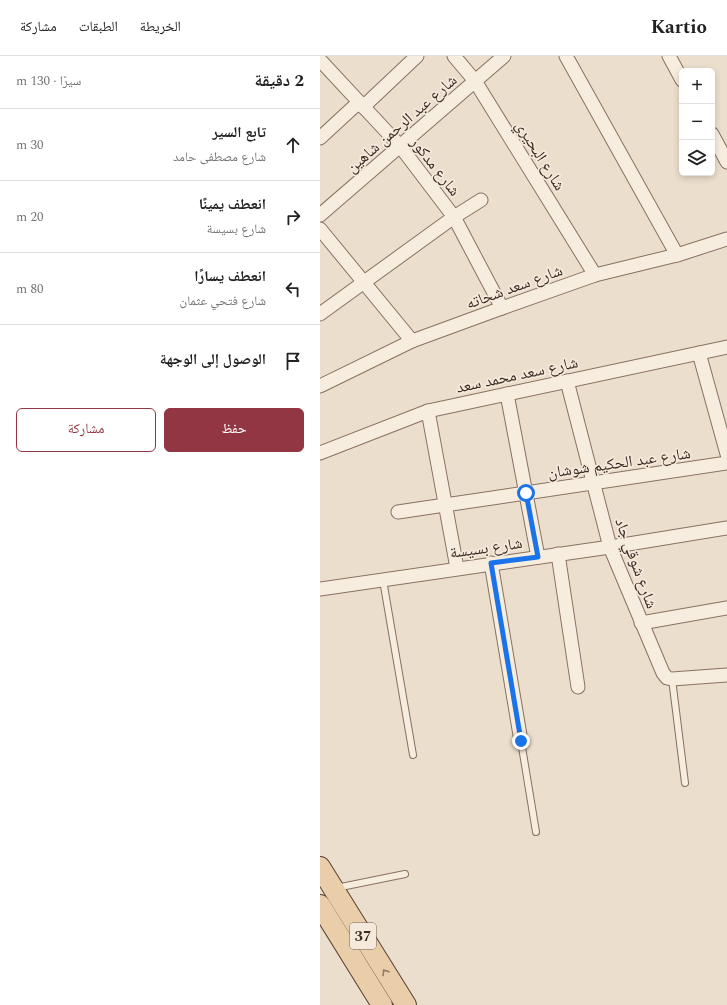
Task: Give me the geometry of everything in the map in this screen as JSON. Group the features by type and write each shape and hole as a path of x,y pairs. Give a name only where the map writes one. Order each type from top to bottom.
{"main road":[{"name":"37","path":"320,867 406,1005"},
{"name":"37","path":"320,904 382,1005"},
{"path":"331,923 348,912"}],"street":[{"path":"320,138 417,56"},
{"name":"شارع البحيري","path":"454,56 475,81 594,275"},
{"name":"شارع عبد الرحمن شاهين","path":"320,215 504,56"},
{"path":"566,56 677,255"},
{"path":"669,56 679,74"},
{"name":"شارع مدكور","path":"320,60 400,146 454,217 502,308"},
{"path":"715,140 727,162"},
{"path":"320,314 454,217 481,200"},
{"path":"320,229 412,341"},
{"name":"شارع سعد شحاته","path":"320,386 412,341 502,308 594,275 677,255 727,239"},
{"name":"شارع سعد محمد سعد","path":"320,453 428,411 727,347"},
{"path":"699,353 727,454"},
{"name":"شارع شوقي جاد","path":"567,381 610,547 663,673 667,678 672,679"},
{"path":"507,394 538,557"},
{"path":"428,411 457,568"},
{"name":"شارع عبد الحكيم شوشان","path":"398,512 727,463"},
{"name":"شارع بسيسة","path":"320,589 491,563 610,547 727,528"},
{"path":"558,554 578,687"},
{"path":"491,563 521,741"},
{"path":"641,623 727,608"},
{"path":"672,679 727,675"}],"lane":[{"path":"383,579 413,755"},
{"path":"672,679 685,783"},
{"path":"521,741 536,832"},
{"path":"333,888 405,874"}],"route":[{"path":"521,741 491,563 538,557 526,493"}]}
